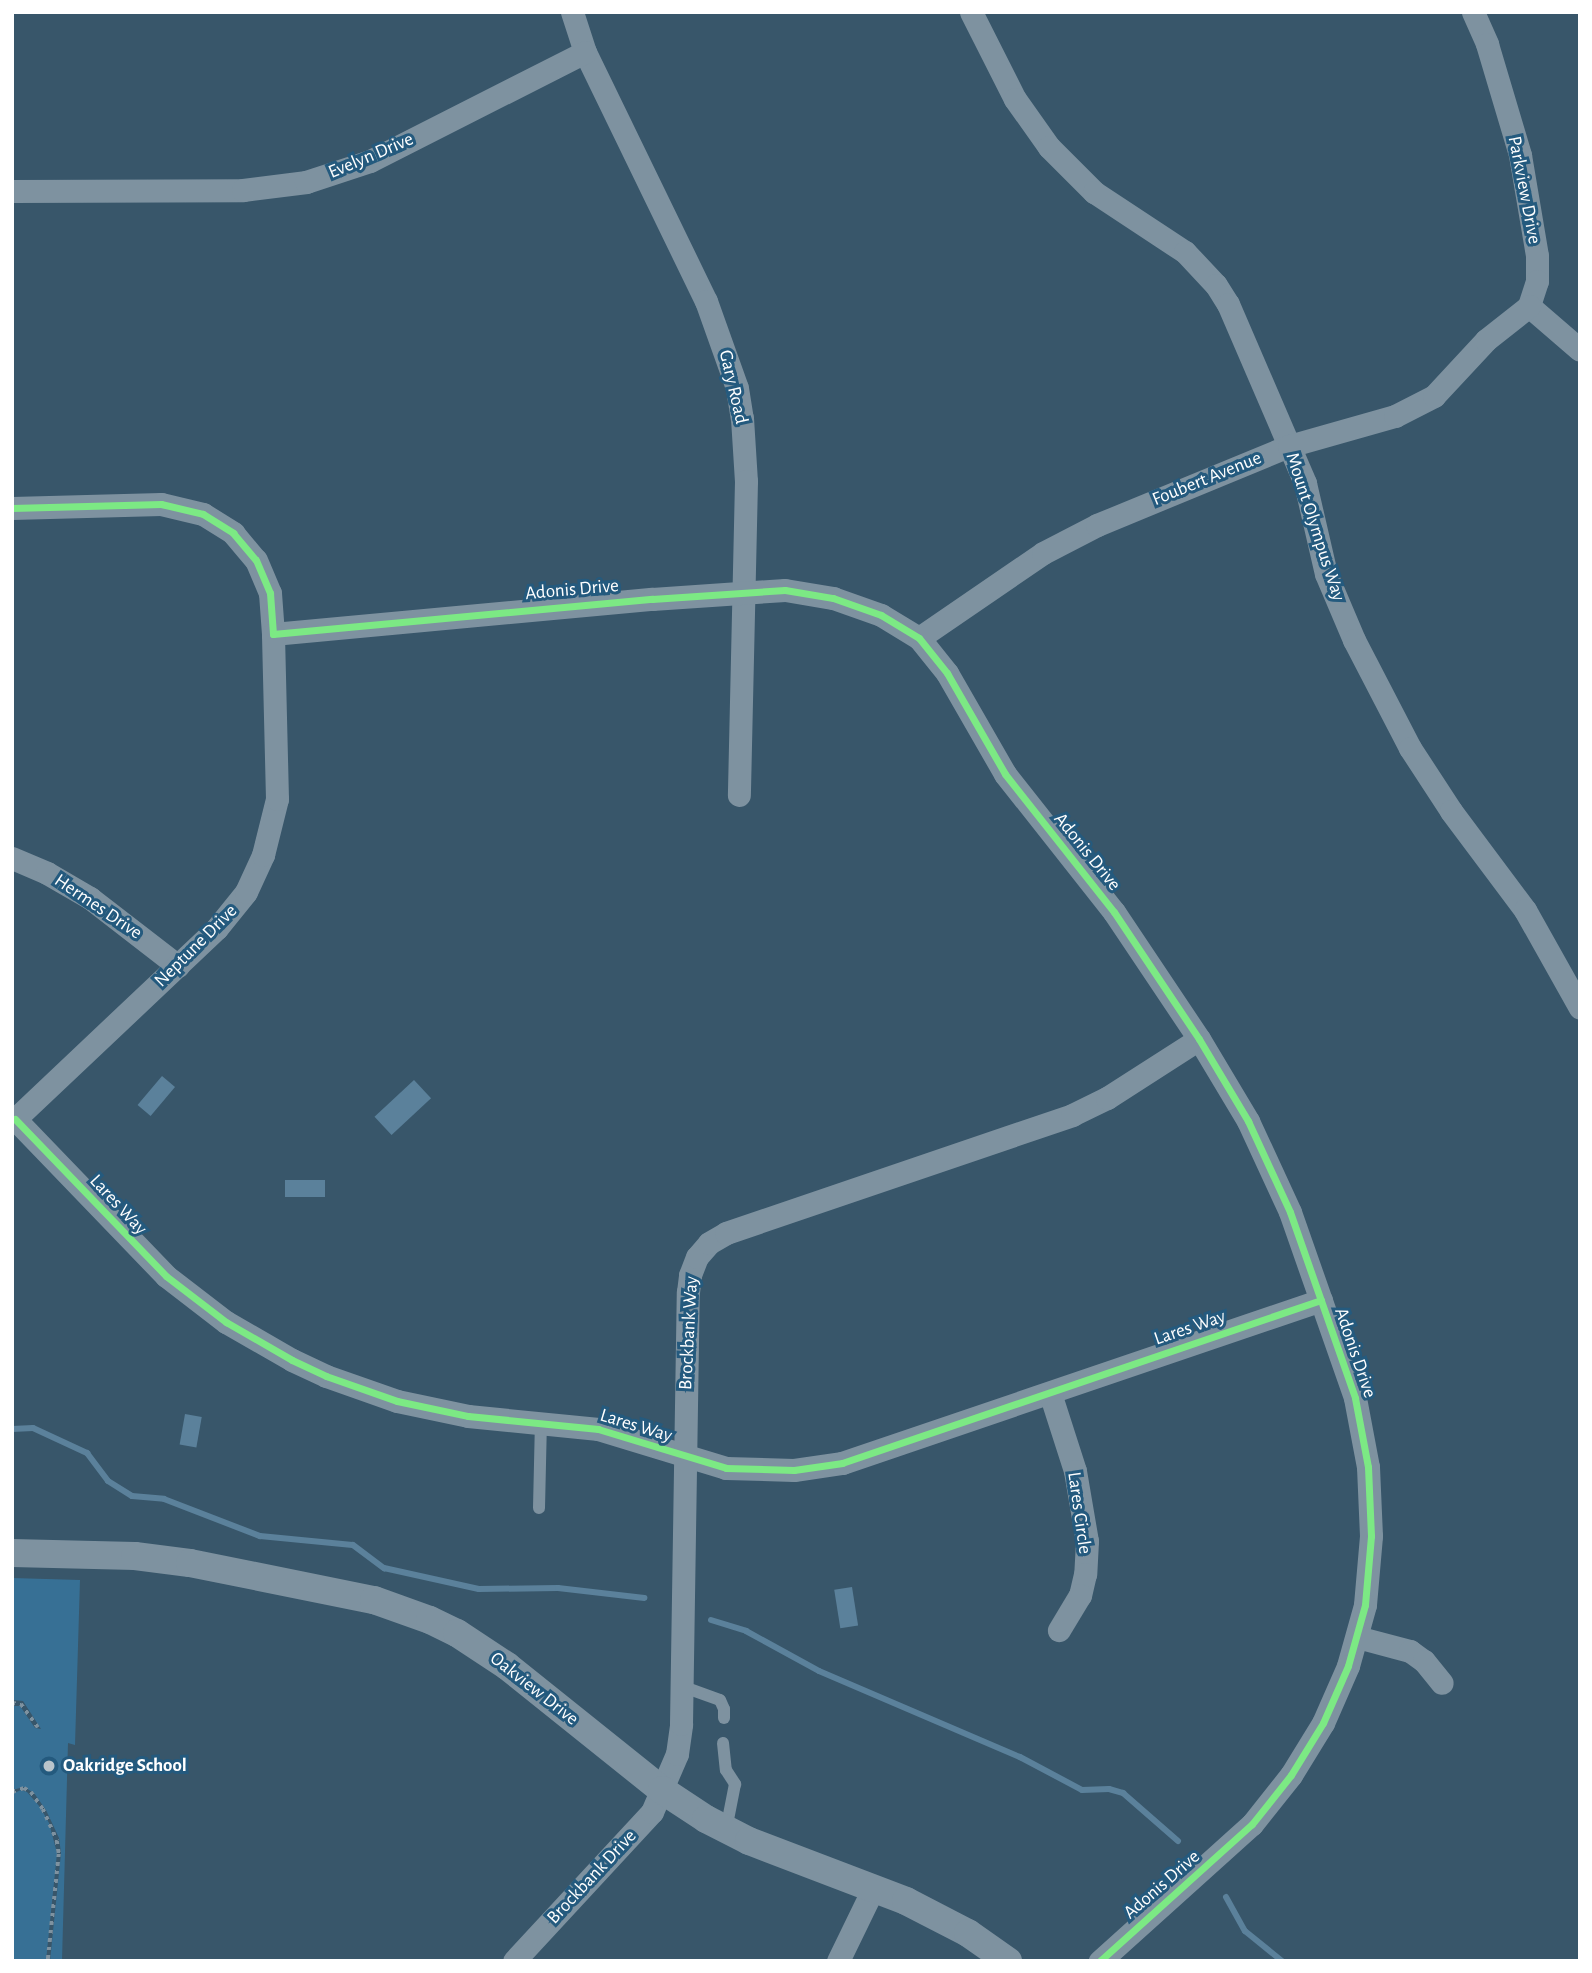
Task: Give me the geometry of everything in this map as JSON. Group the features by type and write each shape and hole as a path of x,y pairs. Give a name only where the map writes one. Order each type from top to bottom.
{"street":[{"name":"Gary Road","path":"572,12 585,52 706,301 729,359 742,418 745,449 744,592 739,796"},
{"name":"Mount Olympus Way","path":"971,12 989,54 1015,99 1068,167 1094,192 1185,252 1216,285 1228,304 1305,483 1326,573 1360,652 1416,759 1451,811 1512,891 1580,1008"},
{"name":"Parkview Drive","path":"1473,12 1487,44 1520,155 1537,256 1537,281 1529,306"},
{"name":"Evelyn Drive","path":"12,191 243,190 306,182 370,161 585,52"},
{"name":"Foubert Avenue","path":"919,638 1043,554 1097,525 1289,446 1395,416 1434,396 1486,340 1529,306"},
{"path":"1529,306 1580,350"},
{"path":"12,508 160,503 203,514 233,533 256,560 270,593 273,634"},
{"name":"Adonis Drive","path":"273,634 785,590 833,597 881,615 919,638 959,691 1006,774 1097,887 1199,1039 1248,1121 1273,1171 1356,1398 1368,1466 1369,1571 1357,1637 1323,1723 1273,1800 1230,1846 1100,1961"},
{"name":"Neptune Drive","path":"14,1120 217,928 246,892 270,836 279,780 273,634"},
{"name":"Hermes Drive","path":"12,858 47,873 90,898 178,966"},
{"name":"Brockbank Way","path":"662,1790 680,1744 688,1283 697,1258 709,1243 736,1230 1072,1115 1107,1098 1199,1039"},
{"name":"Lares Way","path":"14,1120 166,1276 195,1300 258,1342 326,1376 397,1401 468,1416 598,1429 685,1458 746,1471 818,1468 862,1457 1321,1300"},
{"name":"Lares Circle","path":"1050,1393 1074,1471 1087,1541 1085,1574 1080,1595 1059,1630"},
{"name":"Oakview Drive","path":"12,1553 109,1555 176,1561 345,1594 402,1609 457,1633 483,1648 662,1790 726,1830 874,1887 948,1922 1008,1961"},
{"path":"1357,1637 1418,1656 1442,1683"},
{"name":"Brockbank Drive","path":"514,1961 652,1812 662,1790"},
{"path":"838,1961 874,1887"}],"lane":[{"path":"538,1508 541,1423"},
{"path":"681,1686 720,1700 724,1718"},
{"path":"723,1743 726,1770 735,1784 726,1830"}],"path":[{"path":"12,1703 21,1704 38,1727"},
{"path":"12,1792 24,1788 31,1792 44,1809 57,1841 59,1854 48,1961"}],"shaded area":[{"path":"162,1076 175,1087 151,1116 138,1105"},
{"path":"414,1080 431,1098 392,1135 375,1117"},
{"path":"285,1180 325,1180 325,1197 285,1197"},
{"path":"185,1414 202,1417 196,1447 180,1445"},
{"path":"12,1578 80,1580 75,1745 68,1743 62,1961 50,1961 61,1853 59,1838 46,1810 34,1793 24,1787 12,1790 12,1706 20,1706 35,1728 41,1729 23,1701 12,1700"},
{"path":"852,1587 858,1626 840,1628 834,1590"},
{"path":"21,1790 27,1792 40,1807 49,1823 57,1853 46,1961 12,1961 12,1794"}],"waterway":[{"path":"12,1429 33,1428 87,1453 108,1481 132,1496 164,1499 260,1536 353,1545 384,1568 479,1589 558,1588 644,1598"},
{"path":"711,1620 746,1631 819,1671 1020,1757 1082,1790 1109,1789 1123,1793 1178,1841"},
{"path":"1226,1897 1245,1931 1282,1961"}],"cycle path":[{"path":"12,508 161,504 203,514 233,533 256,560 270,593 273,634 652,599 785,590 833,598 881,615 919,638 947,673 1005,774 1114,912 1199,1039 1248,1121 1290,1212 1355,1398 1368,1467 1371,1536 1365,1605 1348,1666 1323,1723 1291,1775 1252,1824 1100,1961"},
{"path":"15,1119 166,1276 226,1322 292,1360 326,1376 397,1401 468,1416 598,1429 726,1468 794,1470 842,1463 1321,1300"}],"place":[{"name":"Oakridge School","path":"49,1766"}]}
